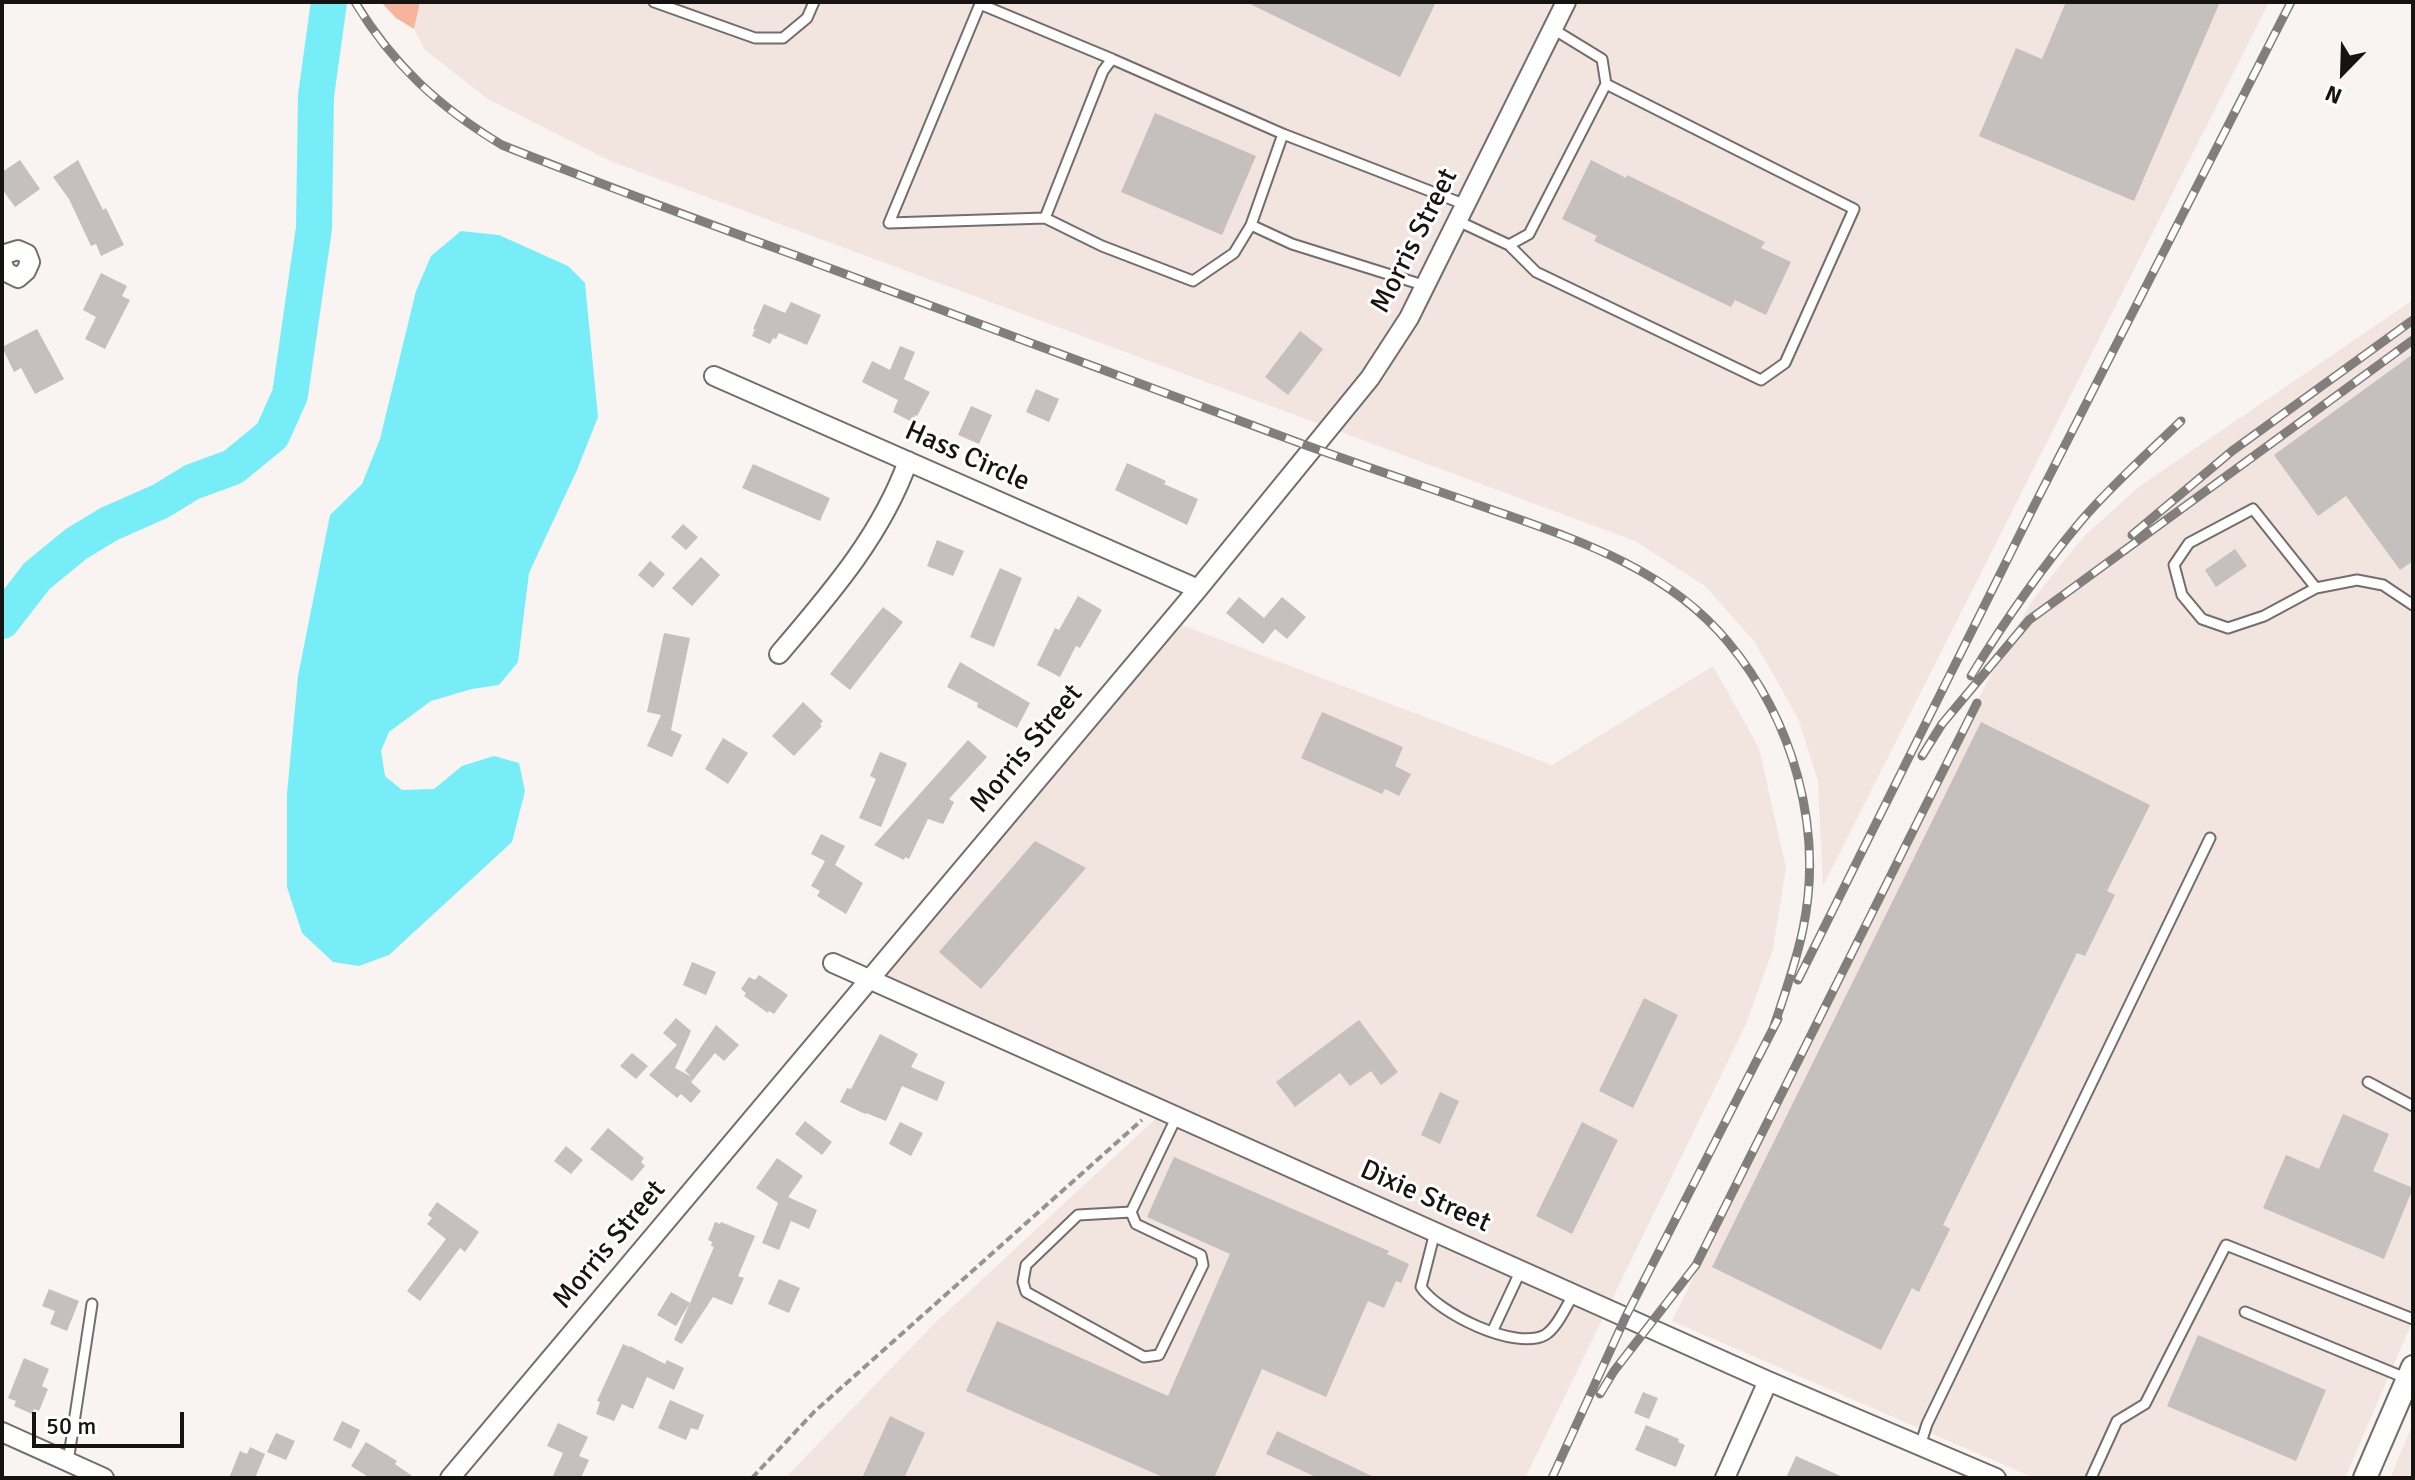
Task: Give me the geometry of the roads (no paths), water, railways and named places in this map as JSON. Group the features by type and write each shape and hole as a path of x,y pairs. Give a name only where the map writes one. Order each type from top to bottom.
{"street":[{"name":"Morris Street","path":"450,1478 1198,589 1370,378 1426,286 1553,29 1562,3"},
{"path":"2,255 18,250 27,254 30,262 18,278 6,272 2,262"},
{"name":"Hass Circle","path":"714,376 1198,589"},
{"path":"779,654 865,548 890,503 908,461"},
{"name":"Dixie Street","path":"833,963 1768,1381 1996,1478"},
{"path":"2365,1478 2410,1373"},
{"path":"1725,1478 1768,1381"},
{"path":"2,1432 104,1478"}],"lane":[{"path":"654,2 755,38 783,38 807,18 814,2"},
{"path":"1283,134 1251,225 1234,253 1193,281 1102,246 1045,218 889,223 980,4 1112,59 1283,134 1462,213 1509,245 1536,272 1761,380 1785,363 1854,209 1606,84"},
{"path":"1509,245 1529,234 1606,84 1602,59 1553,29"},
{"path":"1045,218 1103,71 1112,59"},
{"path":"1251,225 1292,244 1426,286"},
{"path":"2316,588 2253,509 2189,543 2174,565 2182,595 2202,619 2228,628 2264,616 2316,588 2357,580 2383,585 2413,605"},
{"path":"1920,1446 1927,1424 2210,838"},
{"path":"2368,1082 2413,1106"},
{"path":"1131,1212 1078,1215 1026,1265 1023,1282 1026,1292 1144,1357 1159,1355 1203,1265 1201,1255 1136,1224 1131,1212 1177,1116"},
{"path":"1435,1232 1421,1287 1428,1298 1485,1331 1534,1340 1550,1333 1574,1294"},
{"path":"2091,1478 2117,1421 2145,1404 2226,1245 2413,1319"},
{"path":"1492,1332 1521,1270"},
{"path":"68,1462 92,1304"},
{"path":"2245,1312 2410,1373"}],"water":[{"path":"461,231 499,235 568,266 585,283 598,417 529,573 518,662 499,685 431,701 389,732 381,751 385,776 402,790 434,789 462,766 494,756 519,763 525,791 512,842 389,955 359,966 333,962 302,933 287,887 287,794 298,676 330,515 362,484 380,439 416,291 431,256"}],"waterway":[{"path":"2,621 37,576 76,544 192,482 233,467 272,435 290,395 314,228 316,96 329,2"}],"railway":[{"path":"355,2 385,46 419,83 479,131 502,145 1297,442 1553,532 1618,559 1677,594 1704,616 1751,673 1786,740 1798,777 1806,814 1808,891 1800,942 1773,1029"},
{"path":"1798,980 2034,506 2291,2"},
{"path":"2132,535 2232,451 2413,320"},
{"path":"1922,756 1942,724 2029,620 2413,340"},
{"path":"1971,676 2023,597 2081,521 2181,421"},
{"path":"1600,1394 1614,1371 1696,1265 1977,703"},
{"path":"1552,1478 1626,1316 1778,1019"}]}
